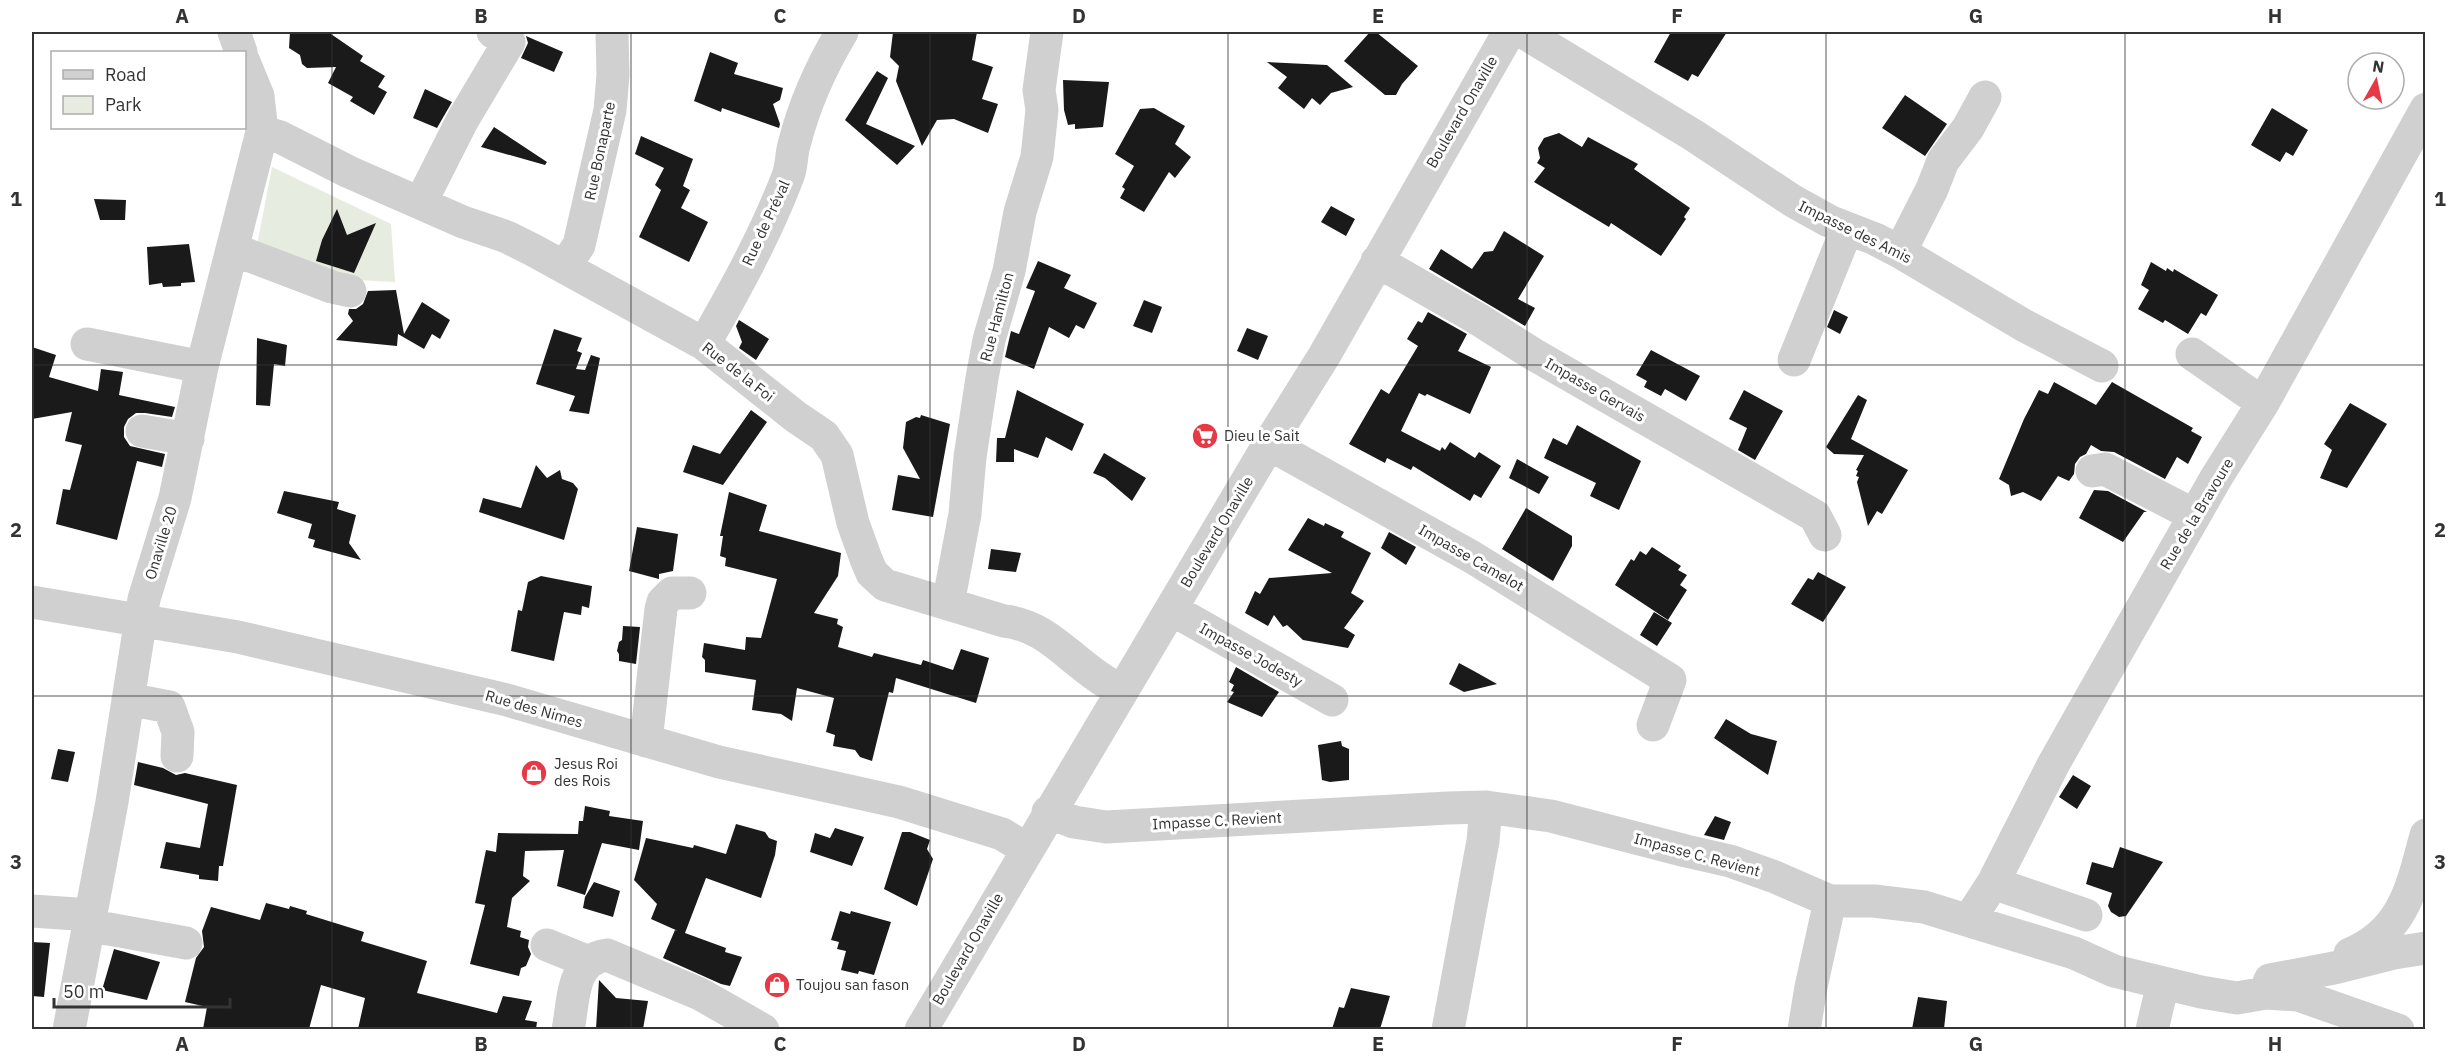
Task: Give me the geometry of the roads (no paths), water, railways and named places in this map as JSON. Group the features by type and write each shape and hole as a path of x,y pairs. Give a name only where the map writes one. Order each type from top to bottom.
{"street":[{"path":"234,32 241,51"},
{"name":"Rue Bonaparte","path":"565,266 579,245 610,110 613,75 612,32"},
{"name":"Rue de Préval","path":"704,344 726,306 782,190 815,84 842,32"},
{"name":"Rue Hamilton","path":"948,604 965,514 970,457 989,340 1009,271 1020,212 1037,157 1042,111 1039,90 1047,32"},
{"name":"Boulevard Onaville","path":"921,1029 1048,812 1324,356 1509,32"},
{"name":"Impasse des Amis","path":"1523,32 1693,135 1792,201 1847,229 1875,239 1900,252 2025,326 2102,366"},
{"path":"421,202 501,37"},
{"name":"Onaville 20","path":"69,1029 90,921 144,599 174,498 202,368 262,132 258,96 246,67"},
{"path":"1900,252 1932,189 1943,161 1968,128 1985,97"},
{"name":"Rue de la Bravoure","path":"1969,920 1993,882 2053,765 2194,515 2263,403 2426,109"},
{"name":"Rue de la Foi","path":"262,132 280,137 349,172 463,222 507,237 597,283 616,297 638,306 704,344 767,395 824,436 837,455 853,523 872,573 885,585 1038,630 1096,676 1122,691"},
{"path":"1794,360 1836,261 1847,229"},
{"path":"232,249 332,287 350,291"},
{"name":"Impasse Gervais","path":"1377,261 1820,526"},
{"path":"87,344 202,368"},
{"path":"2192,354 2263,403"},
{"path":"142,431 188,440"},
{"name":"Impasse Camelot","path":"1269,444 1472,557 1670,680 1653,724"},
{"path":"2092,471 2105,469 2194,515"},
{"path":"646,741 663,602 672,593 690,593"},
{"name":"Rue des Nimes","path":"32,602 238,637 507,700 772,775 899,802 1002,834 1026,849"},
{"name":"Impasse Jodesty","path":"1171,609 1332,700"},
{"path":"128,699 170,707 178,732 177,756"},
{"path":"1448,1029 1483,841 1486,807"},
{"name":"Impasse C. Revient","path":"1048,812 1074,822 1106,827 1486,807 1551,816 1730,861 1775,877 1830,901 1874,901 1924,907 2074,953 2114,971 2237,998 2266,993 2298,995 2398,1029"},
{"path":"2334,968 2338,959 2366,948 2388,930 2406,900 2426,835"},
{"path":"1993,882 2086,915"},
{"path":"1804,1029 1830,901"},
{"path":"32,911 90,921 109,928 186,944"},
{"path":"547,945 589,962"},
{"path":"2266,993 2270,980 2426,948"},
{"path":"568,1029 576,981 582,966 595,957 607,955 700,994 763,1029"},
{"path":"2152,1029 2163,983"}],"place":[{"name":"Dieu le Sait","path":"1205,436"},
{"name":"Jesus Roi des Rois","path":"534,773"},
{"name":"Toujou san fason","path":"777,985"}]}
